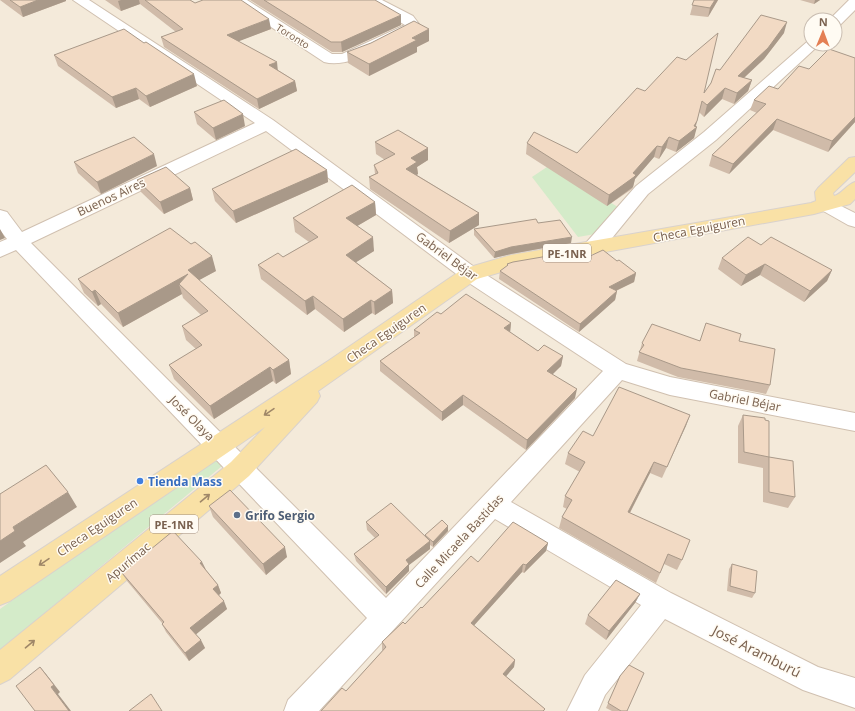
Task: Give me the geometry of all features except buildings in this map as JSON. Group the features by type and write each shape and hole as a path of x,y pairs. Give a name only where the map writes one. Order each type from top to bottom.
{"main road":[{"path":"825,204 824,192 855,162"},
{"name":"PE-1NR","path":"825,204 843,200 855,188"},
{"name":"Checa Eguiguren","path":"0,592 336,367 470,274 511,262 592,249 814,208 825,204"},
{"name":"Apurímac","path":"0,669 240,469 336,367"}],"street":[{"name":"Gabriel Béjar","path":"80,0 266,124 470,274 618,370 670,386 855,422"},
{"name":"Toronto","path":"236,0 329,59 345,59 407,29 412,24 408,19 372,0"},
{"path":"843,14 855,2"},
{"path":"592,249 642,190 710,136 804,52"},
{"name":"Buenos Aires","path":"9,246 266,124"},
{"path":"825,204 855,221"},
{"name":"José Olaya","path":"0,216 9,246 219,446 386,618"},
{"name":"Calle Micaela Bastidas","path":"299,711 618,370"},
{"name":"José Aramburú","path":"493,505 661,602 813,680 855,693"},
{"path":"582,711 595,685 661,602"}],"shaded area":[{"path":"0,0 855,0 855,711 0,711"}],"green space":[{"path":"550,165 621,209 601,233 578,237 532,177"},
{"path":"214,458 222,466 0,650 0,609"}],"place":[{"name":"Tienda Mass","path":"140,481"},
{"name":"Grifo Sergio","path":"237,515"}]}
